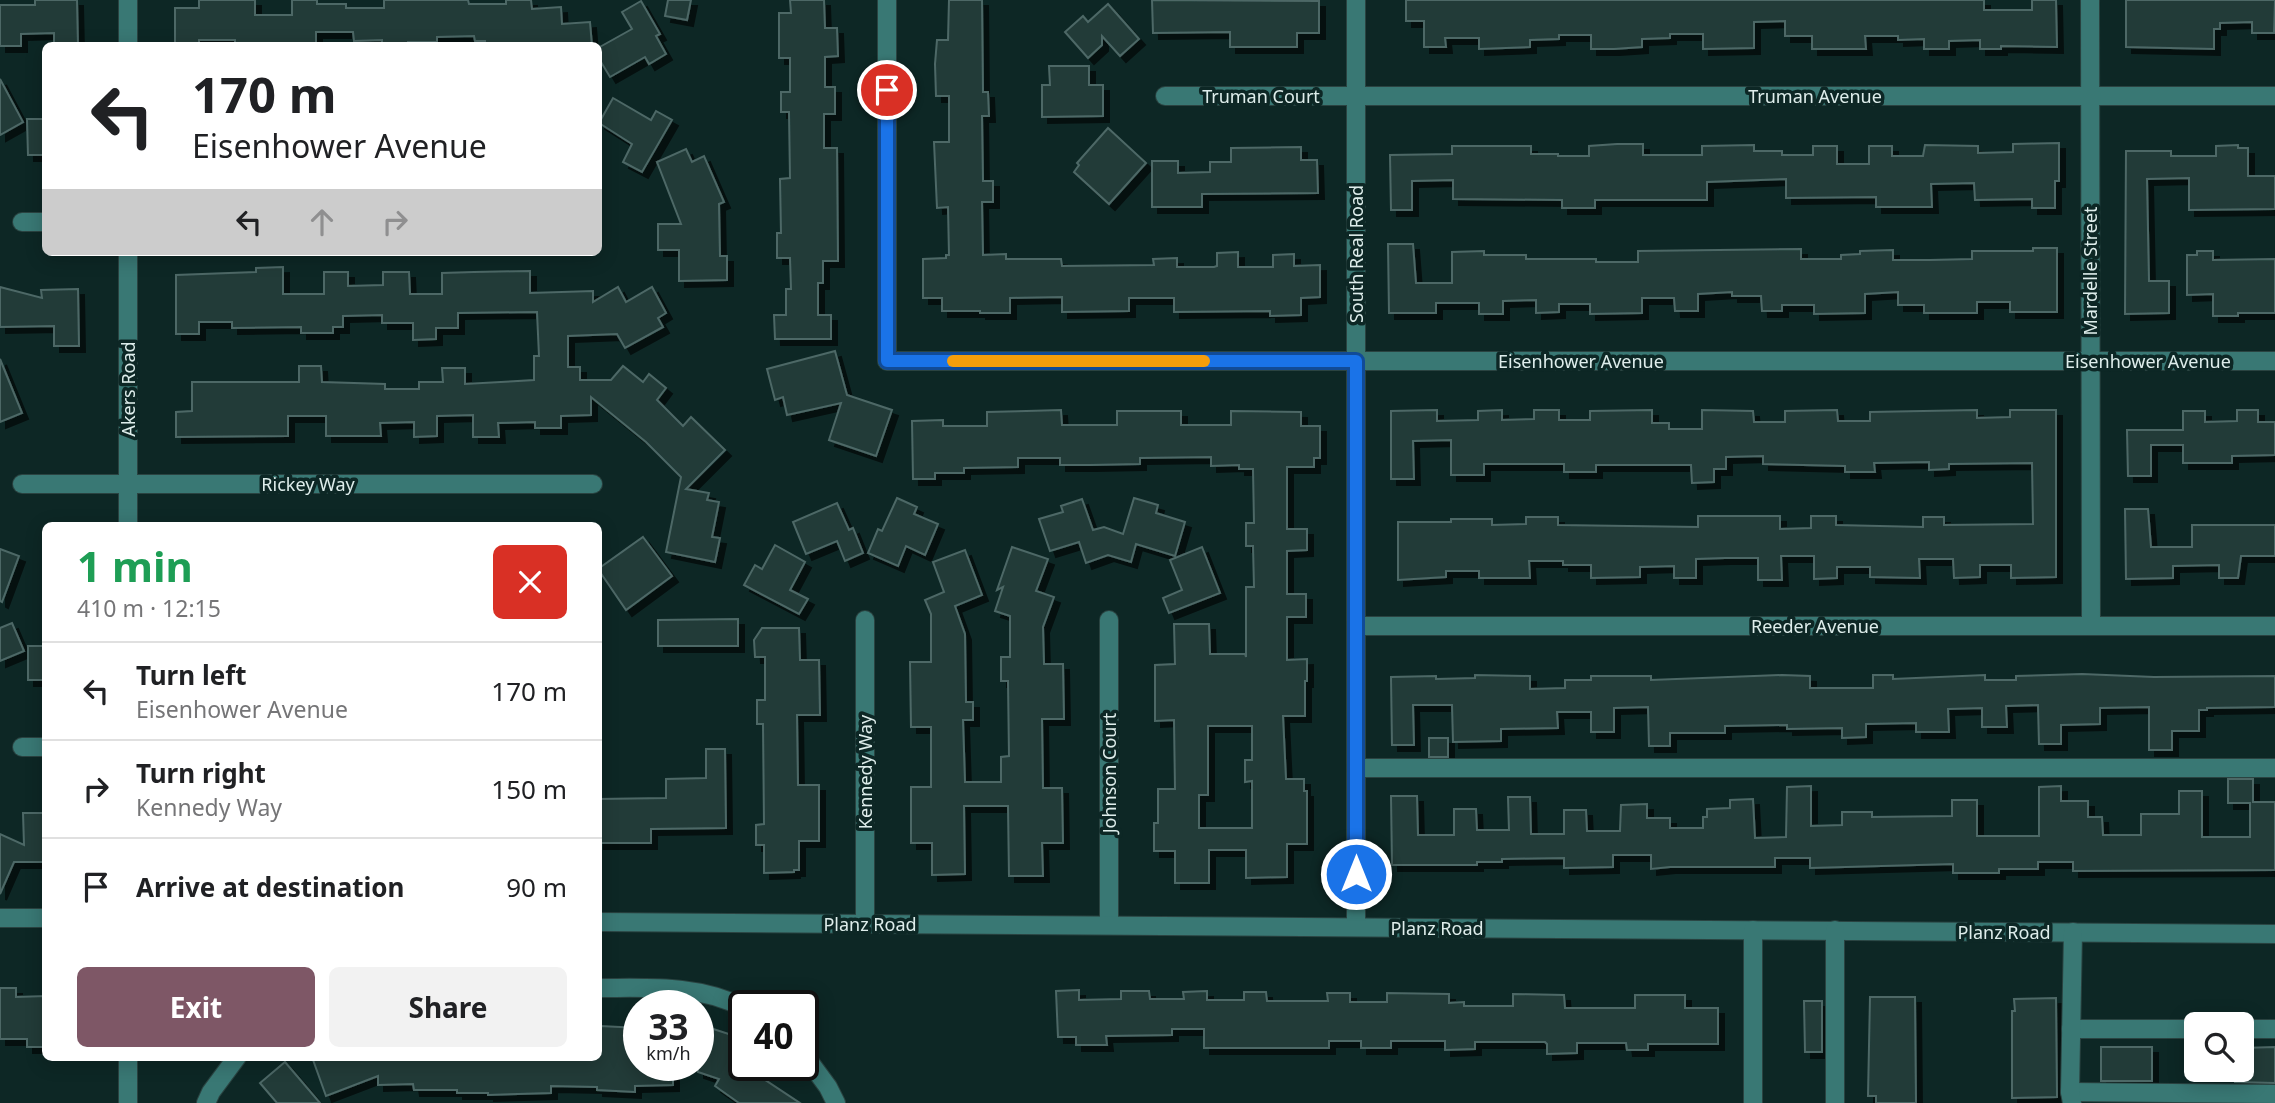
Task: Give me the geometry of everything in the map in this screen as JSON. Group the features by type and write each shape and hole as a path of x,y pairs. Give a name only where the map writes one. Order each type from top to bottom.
{"street":[{"path":"128,0 128,42"},
{"name":"Eisenhower Avenue","path":"887,0 887,361 2275,361"},
{"name":"South Real Road","path":"1356,0 1356,927"},
{"name":"Mardelle Street","path":"2090,0 2091,626"},
{"name":"Truman Court","path":"1165,96 1356,96"},
{"name":"Truman Avenue","path":"1356,96 2275,96"},
{"path":"22,222 42,222"},
{"name":"Akers Road","path":"128,256 128,522"},
{"name":"Rickey Way","path":"22,484 593,484"},
{"name":"Kennedy Way","path":"865,620 865,924"},
{"name":"Johnson Court","path":"1109,620 1109,925"},
{"name":"Reeder Avenue","path":"1356,626 2275,626"},
{"path":"22,747 42,747"},
{"path":"1356,768 2275,768"},
{"path":"0,918 42,918"},
{"name":"Planz Road","path":"602,922 2275,934"},
{"path":"1753,930 1753,1103"},
{"path":"1835,930 1835,1103"},
{"path":"2073,932 2071,1098 2275,1094"},
{"path":"602,988 676,988 728,1002"},
{"path":"2071,1029 2184,1029"},
{"path":"2254,1029 2275,1029"},
{"path":"128,1061 128,1103"},
{"path":"206,1103 234,1061"},
{"path":"819,1075 836,1103"}],"building":[{"path":"35,0 77,0 78,42 54,42 54,33 21,34 21,46 0,46 0,5 35,5"},
{"path":"199,0 255,0 255,15 292,15 292,0 317,0 317,4 346,4 346,8 384,8 384,0 468,0 469,4 506,4 506,0 531,0 532,9 561,7 562,24 590,22 592,42 485,42 475,41 474,36 437,37 437,42 354,41 353,32 316,32 316,42 175,42 175,8 199,8"},
{"path":"668,0 691,0 687,20 665,16"},
{"path":"790,0 824,0 825,28 837,28 838,56 825,57 825,87 835,87 835,114 824,114 824,148 837,148 838,261 823,261 823,283 818,283 818,315 831,315 831,339 775,339 774,315 786,315 786,289 791,289 790,258 777,258 777,233 781,233 780,179 790,178 789,112 781,112 781,92 790,92 790,58 779,58 779,13 791,13"},
{"path":"949,0 982,0 983,92 988,92 989,116 982,116 983,181 993,181 993,202 982,202 983,255 1006,254 1006,259 1061,259 1062,266 1154,265 1153,259 1177,258 1177,267 1214,267 1217,266 1217,253 1238,252 1238,267 1273,267 1273,255 1294,254 1294,266 1320,265 1320,297 1301,298 1301,315 1270,316 1270,311 1174,312 1174,298 1129,298 1129,311 1062,312 1062,297 1010,298 1010,313 980,313 942,311 942,298 923,298 923,259 946,258 946,255 949,255 948,207 937,208 934,142 949,142 949,96 936,96 935,64 937,40 948,40"},
{"path":"1152,0 1319,1 1319,33 1297,33 1297,47 1230,47 1230,32 1153,33"},
{"path":"1406,0 1984,0 1984,10 2032,10 2032,0 2056,0 2057,47 2001,46 2001,49 1980,49 1980,40 1949,41 1949,49 1924,49 1924,39 1898,40 1898,36 1865,36 1866,49 1812,49 1812,36 1785,36 1785,21 1754,22 1754,48 1703,49 1703,34 1670,34 1670,38 1642,39 1642,47 1614,49 1591,49 1591,35 1559,35 1559,39 1530,40 1530,47 1479,49 1479,38 1445,38 1446,47 1424,47 1424,21 1406,21"},
{"path":"2126,0 2275,0 2274,33 2252,33 2252,22 2220,23 2220,29 2214,29 2214,49 2126,47"},
{"path":"641,1 660,34 656,36 666,54 649,64 645,57 610,77 602,64 602,46 632,29 622,12"},
{"path":"1108,4 1139,39 1120,56 1102,36 1102,45 1088,58 1065,32 1083,16 1088,22"},
{"path":"1049,66 1089,66 1089,85 1103,85 1103,116 1042,117 1042,85 1050,85"},
{"path":"0,79 23,122 0,135"},
{"path":"613,98 651,120 656,111 672,120 642,172 623,162 632,144 602,125 602,118"},
{"path":"27,119 42,119 42,155 28,155"},
{"path":"1108,128 1146,163 1109,204 1074,172 1079,165 1077,163"},
{"path":"2059,143 2059,181 2055,181 2055,208 2032,208 2032,199 1975,200 1974,183 1931,184 1932,207 1876,207 1876,197 1786,198 1786,179 1707,182 1707,200 1595,200 1595,208 1562,208 1562,200 1453,199 1453,180 1412,181 1412,210 1391,210 1390,155 1452,154 1452,146 1531,146 1531,154 1589,156 1589,146 1617,144 1643,144 1643,155 1702,155 1702,146 1754,145 1754,151 1813,155 1813,146 1837,146 1837,164 1869,164 1869,146 1892,146 1892,156 1923,156 1925,145 1978,146 1978,153 2013,152 2013,144"},
{"path":"2238,145 2238,148 2248,148 2248,176 2275,176 2275,209 2189,210 2189,178 2147,179 2149,281 2169,281 2169,313 2125,314 2126,151 2171,151 2171,156 2216,156 2216,146"},
{"path":"1301,147 1301,160 1317,160 1318,193 1202,194 1202,207 1152,207 1152,161 1178,161 1178,173 1210,172 1210,162 1231,162 1231,148"},
{"path":"686,149 692,162 704,156 724,202 719,204 720,256 727,256 727,280 679,281 679,250 658,250 658,224 681,224 657,162"},
{"path":"1388,244 1413,244 1416,283 1452,283 1452,252 1484,251 1484,255 1526,255 1526,259 1638,262 1638,251 1801,249 1801,259 1841,259 1841,255 1860,254 1860,251 1893,250 1893,260 1930,260 1972,259 1972,251 2033,251 2033,248 2057,248 2057,312 2010,312 2010,302 1977,302 1977,313 1924,313 1924,305 1898,305 1898,292 1865,294 1865,313 1814,314 1814,305 1782,305 1782,311 1762,311 1761,296 1732,296 1732,292 1698,294 1698,311 1675,311 1674,298 1642,298 1642,313 1590,314 1590,304 1559,304 1559,312 1536,313 1536,300 1503,301 1503,314 1479,314 1479,303 1436,303 1436,313 1389,313"},
{"path":"2197,251 2213,251 2213,260 2275,259 2275,313 2213,316 2213,294 2187,295 2187,255 2197,255"},
{"path":"283,267 283,294 324,294 324,272 348,272 348,286 383,285 383,272 409,272 410,294 442,294 442,273 474,272 530,271 530,293 593,291 593,302 618,287 626,302 652,287 666,313 658,318 663,327 625,348 617,334 568,336 568,367 580,367 580,380 611,380 623,366 643,382 649,374 666,388 657,400 683,426 691,417 725,450 686,489 709,493 707,500 719,502 712,537 720,538 715,562 666,552 681,477 646,442 591,397 591,415 561,416 561,428 535,428 535,422 498,423 499,437 473,437 473,415 437,416 437,436 414,437 414,422 380,423 381,436 326,436 326,416 288,416 288,436 176,437 176,412 192,411 192,382 299,382 299,366 321,366 322,382 385,384 385,389 419,389 419,382 443,382 442,368 465,368 465,384 534,380 534,356 539,356 537,312 458,313 458,328 436,328 436,339 413,340 413,323 382,323 382,315 343,316 343,327 333,327 333,333 301,333 301,327 232,328 232,322 199,322 199,334 176,334 176,275 256,272 256,268"},
{"path":"0,287 42,298 41,290 78,289 79,346 54,346 54,326 0,327"},
{"path":"835,351 847,395 892,410 876,456 829,440 841,403 787,415 783,397 775,400 767,369"},
{"path":"0,359 22,413 0,422"},
{"path":"1061,410 1062,425 1117,425 1117,411 1181,411 1181,425 1231,425 1231,411 1301,412 1301,426 1320,426 1320,458 1314,458 1314,467 1287,467 1287,529 1307,529 1307,550 1287,551 1287,594 1306,594 1306,617 1287,617 1287,660 1307,659 1307,681 1305,716 1283,716 1286,779 1304,779 1304,791 1307,791 1307,844 1287,844 1287,877 1246,878 1246,850 1209,850 1209,883 1175,883 1175,851 1154,851 1154,823 1158,823 1158,789 1175,789 1174,720 1155,721 1155,665 1175,664 1174,624 1209,624 1210,654 1245,654 1246,657 1246,587 1254,587 1253,546 1246,546 1246,523 1254,523 1253,469 1239,469 1239,465 1211,466 1211,457 1140,458 1140,464 1090,465 1060,465 1060,458 1018,458 1018,467 964,468 964,473 935,473 935,479 913,479 912,421 943,420 943,426 987,426 987,412","holes":["1208,726 1252,726 1252,760 1245,760 1245,782 1252,781 1252,828 1199,828 1199,795 1208,795"]},
{"path":"1437,410 1437,421 1478,420 1478,411 1502,410 1502,420 1534,419 1534,410 1559,410 1559,420 1590,420 1590,411 1652,410 1652,423 1669,423 1669,429 1702,429 1702,410 1753,411 1754,422 1785,422 1785,411 1837,410 1838,421 1870,421 1870,412 1977,410 1977,418 2010,417 2010,410 2056,410 2056,577 2011,578 2011,565 1980,565 1980,577 1954,578 1953,559 1919,559 1920,578 1870,577 1870,567 1837,567 1837,578 1814,579 1814,556 1781,556 1782,580 1758,580 1758,558 1725,558 1696,559 1696,578 1674,578 1674,566 1640,567 1640,577 1591,578 1591,565 1563,565 1563,561 1529,561 1530,578 1479,578 1479,571 1446,571 1446,577 1398,580 1398,522 1492,519 1492,525 1526,524 1526,517 1558,517 1558,525 1698,527 1698,516 1780,516 1780,529 1811,528 1811,516 1836,516 1836,525 1923,527 1923,517 1944,517 1944,525 2033,524 2032,463 1949,464 1949,469 1929,470 1929,462 1874,463 1875,472 1845,472 1845,466 1763,464 1763,456 1726,457 1726,469 1714,469 1714,482 1692,483 1691,465 1596,465 1596,472 1564,472 1564,464 1484,464 1484,475 1451,475 1451,440 1413,441 1414,479 1391,479 1391,411"},
{"path":"2237,410 2258,410 2258,422 2275,422 2275,455 2232,456 2232,463 2183,463 2183,445 2151,445 2151,476 2128,476 2127,430 2183,430 2183,411 2205,411 2205,422 2237,421"},
{"path":"897,498 917,507 914,514 938,524 925,555 906,546 898,566 868,553 878,529 882,531"},
{"path":"1134,498 1158,505 1156,513 1185,522 1175,556 1136,544 1131,562 1108,555 1086,563 1079,542 1050,551 1039,519 1063,512 1061,506 1082,499 1093,530 1104,527 1123,534"},
{"path":"837,503 849,530 853,528 863,553 845,561 837,541 806,554 793,522"},
{"path":"2125,509 2148,509 2151,547 2192,547 2192,525 2275,525 2275,556 2241,556 2238,578 2219,578 2219,565 2173,566 2173,578 2126,579"},
{"path":"643,537 672,576 626,610 602,575 602,566"},
{"path":"775,545 805,562 790,590 808,599 799,614 744,585 755,565 762,569"},
{"path":"1012,547 1048,559 1036,591 1054,597 1043,627 1044,664 1063,664 1064,719 1042,719 1043,788 1062,788 1063,843 1042,843 1043,876 1009,876 1008,806 964,806 965,874 932,875 932,843 911,843 911,787 931,787 931,727 911,727 910,662 931,662 931,614 925,600 944,592 933,562 965,550 982,595 955,606 965,634 966,702 973,702 973,720 963,720 965,782 1001,782 1001,757 1009,756 1008,681 1001,681 1001,657 1010,657 1010,616 995,611 1003,587 997,590"},
{"path":"1202,547 1220,593 1169,613 1163,598 1182,590 1170,560"},
{"path":"0,549 19,556 2,602 0,601"},
{"path":"738,619 738,646 658,646 658,620"},
{"path":"12,623 24,651 0,661 0,628"},
{"path":"762,628 799,628 800,660 819,660 820,715 797,715 798,785 819,785 819,841 799,841 799,870 794,872 764,873 764,845 756,845 756,825 764,824 763,724 757,724 757,700 765,700 765,657 755,657 754,640"},
{"path":"28,646 42,646 42,680 28,680"},
{"path":"2082,674 2154,677 2275,676 2275,707 2199,710 2199,731 2172,731 2172,750 2149,750 2149,707 2100,708 2100,724 2061,725 2061,744 2039,744 2038,705 2006,706 2007,727 1982,727 1982,708 1948,709 1949,732 1916,732 1916,723 1866,724 1866,737 1842,738 1842,728 1725,726 1725,733 1670,733 1670,746 1649,746 1648,707 1614,708 1614,732 1591,732 1591,712 1557,712 1558,728 1501,729 1501,741 1453,742 1452,705 1413,705 1414,745 1392,745 1391,677 1436,676 1436,679 1475,678 1475,675 1530,676 1530,689 1565,688 1565,680 1591,680 1591,676 1651,676 1651,680 1782,675 1810,676 1810,688 1873,688 1873,675 1893,675 1893,679 1985,675 1985,680 2016,680 2016,676"},
{"path":"1429,738 1448,738 1448,757 1429,757"},
{"path":"706,749 725,749 726,828 651,829 651,843 602,843 602,799 666,798 666,779 706,778"},
{"path":"2228,779 2253,779 2253,802 2275,802 2275,870 2073,871 2073,862 2038,862 2038,869 1999,869 1999,873 1953,873 1953,864 1810,868 1810,858 1775,858 1775,867 1651,869 1651,855 1613,855 1613,867 1564,868 1564,858 1502,859 1502,862 1477,862 1477,865 1392,865 1391,796 1417,796 1418,835 1454,835 1454,809 1476,809 1477,830 1509,830 1508,797 1530,797 1531,834 1564,834 1564,810 1586,810 1587,831 1620,831 1621,805 1647,804 1647,818 1670,818 1670,828 1703,828 1703,817 1707,817 1707,809 1730,808 1730,800 1753,799 1755,838 1786,837 1787,787 1811,786 1811,826 1842,825 1842,812 1872,812 1872,817 1952,816 1952,800 1977,800 1977,836 2039,836 2039,787 2061,786 2061,801 2088,801 2088,817 2102,817 2103,835 2141,835 2141,814 2179,814 2179,791 2202,791 2202,837 2250,837 2250,803 2228,803"},
{"path":"23,813 42,813 42,862 14,862 0,894 0,834 24,845"},
{"path":"0,988 16,988 16,997 42,996 42,1047 27,1047 27,1039 0,1039"},
{"path":"1079,990 1079,1000 1121,999 1121,991 1149,991 1150,999 1184,999 1183,992 1207,991 1207,1000 1244,1000 1244,992 1266,992 1267,1001 1328,1001 1327,993 1350,993 1350,1002 1387,1002 1387,993 1449,994 1449,1003 1464,1002 1464,1006 1513,1006 1513,994 1564,995 1565,1008 1635,1008 1635,995 1685,995 1685,1008 1718,1008 1718,1044 1648,1044 1648,1050 1627,1050 1626,1043 1577,1043 1577,1053 1547,1054 1545,1042 1475,1042 1475,1049 1445,1050 1445,1041 1391,1041 1391,1048 1361,1048 1361,1041 1329,1041 1329,1048 1204,1048 1204,1029 1172,1029 1172,1035 1106,1036 1107,1045 1076,1045 1076,1037 1058,1037 1056,991"},
{"path":"1870,997 1915,997 1916,1103 1876,1103 1876,1096 1868,1096"},
{"path":"2056,998 2057,1097 2012,1098 2014,999"},
{"path":"1804,1001 1822,1001 1822,1052 1805,1052"},
{"path":"602,1026 623,1027 623,1081 673,1081 673,1085 635,1086 635,1092 597,1090 597,1087 551,1086 551,1093 488,1095 457,1093 457,1090 414,1090 413,1084 378,1085 378,1076 326,1096 313,1061 602,1061"},
{"path":"714,1029 728,1034 728,1081 767,1081 800,1103 739,1103 715,1086 719,1079 714,1077"},
{"path":"2101,1047 2152,1047 2152,1081 2101,1081"},
{"path":"2275,1047 2275,1083 2235,1082 2254,1082 2254,1048"},
{"path":"285,1062 320,1103 277,1103 260,1083"}],"slow traffic":[{"path":"953,361 1204,361"}],"route":[{"path":"887,90 887,361 1356,361 1356,874"}]}
